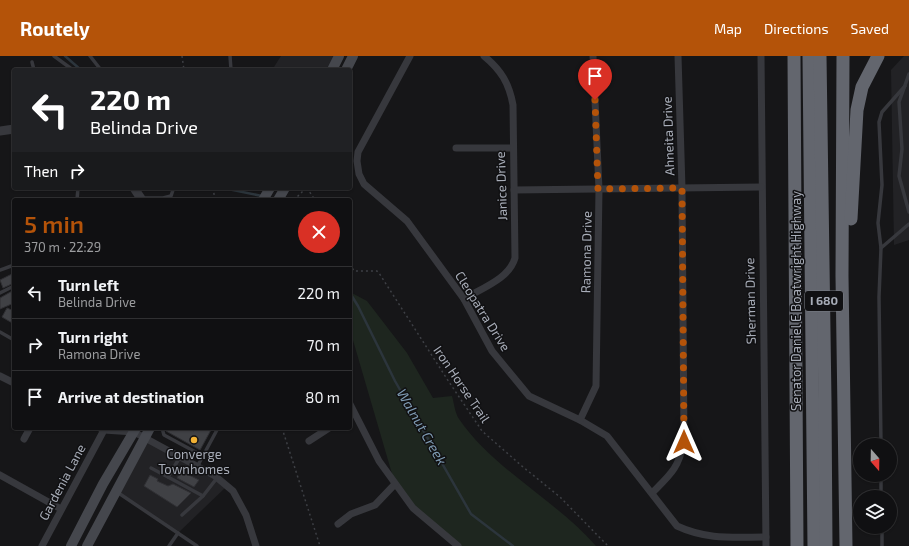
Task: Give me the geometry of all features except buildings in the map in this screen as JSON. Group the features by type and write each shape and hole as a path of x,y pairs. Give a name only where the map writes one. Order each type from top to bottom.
{"highway":[{"path":"786,56 794,69"},
{"name":"Senator Daniel E Boatwright Highway","path":"794,56 797,546"},
{"name":"I 680","path":"809,56 814,546"},
{"name":"Senator Daniel E Boatwright Highway","path":"820,56 826,546"},
{"path":"843,56 842,276 846,546"},
{"path":"842,276 850,237 857,110 862,87 878,56"}],"main road":[{"path":"333,68 339,56"},
{"path":"347,68 353,56"},
{"path":"71,546 103,484 135,430"},
{"path":"87,546 149,430"}],"street":[{"name":"Cleopatra Drive","path":"410,56 358,152 357,161 359,174 364,184 407,221 464,299 492,351 529,396 580,420 607,436 677,526 692,533 712,537 766,537"},
{"name":"Janice Drive","path":"464,299 507,274 513,266 515,258 512,148 513,105 510,89 494,65 484,56"},
{"name":"Ramona Drive","path":"580,420 596,386 598,189 593,56"},
{"name":"Ahneita Drive","path":"652,493 674,471 680,460 684,442 682,188 678,56"},
{"name":"Sherman Drive","path":"761,56 761,187 766,546"},
{"path":"0,131 12,129"},
{"path":"456,148 512,148"},
{"path":"514,190 761,187"},
{"path":"0,376 12,382"},
{"path":"352,414 378,461 413,508 454,545"},
{"path":"24,439 29,430"},
{"name":"Gardenia Lane","path":"42,546 101,430"},
{"path":"135,430 145,438 217,478 233,491 246,515 256,546"},
{"path":"309,441 326,430"},
{"path":"0,475 61,509"},
{"path":"338,524 351,514 375,505 395,484"}],"lane":[{"path":"54,56 70,68"},
{"path":"90,56 99,68"},
{"path":"230,56 231,68"},
{"path":"32,62 34,68"},
{"path":"909,74 899,102 902,149 899,176 909,212"},
{"path":"881,438 879,297 881,248 878,223 882,185 879,122 882,112 905,86"},
{"path":"163,198 171,196 173,190"},
{"path":"881,248 909,224"},
{"path":"0,270 12,265"},
{"path":"0,293 12,287"},
{"path":"0,332 12,339"},
{"path":"162,430 164,435 203,456"},
{"path":"198,467 217,430"},
{"path":"168,477 180,457"},
{"path":"151,468 203,496"},
{"path":"182,515 203,496 217,478"},
{"path":"117,492 197,546"},
{"path":"169,546 178,534"},
{"path":"882,534 882,546"}],"path":[{"path":"182,56 184,68"},
{"path":"296,198 305,190"},
{"name":"Iron Horse Trail","path":"352,268 354,271 377,270 380,273 447,380 482,431 523,467 560,496 608,546"},
{"path":"283,430 320,546"}],"shaded area":[{"path":"281,56 339,56 333,68 274,67"},
{"path":"904,56 909,56 909,240 894,245 891,70"},
{"path":"352,293 367,301 407,353 433,398 452,396 459,419 473,437 507,469 580,529 596,546 458,546 413,508 395,484 352,337"},
{"path":"145,438 227,486 178,533 117,492"}],"waterway":[{"name":"Walnut Creek","path":"65,56 79,68"},
{"name":"Walnut Creek","path":"233,190 262,196"},
{"name":"Walnut Creek","path":"352,296 395,381 471,514 513,546"}],"place":[{"name":"Converge Townhomes","path":"194,440"}],"route":[{"path":"595,100 598,189 682,188 684,442"}]}
